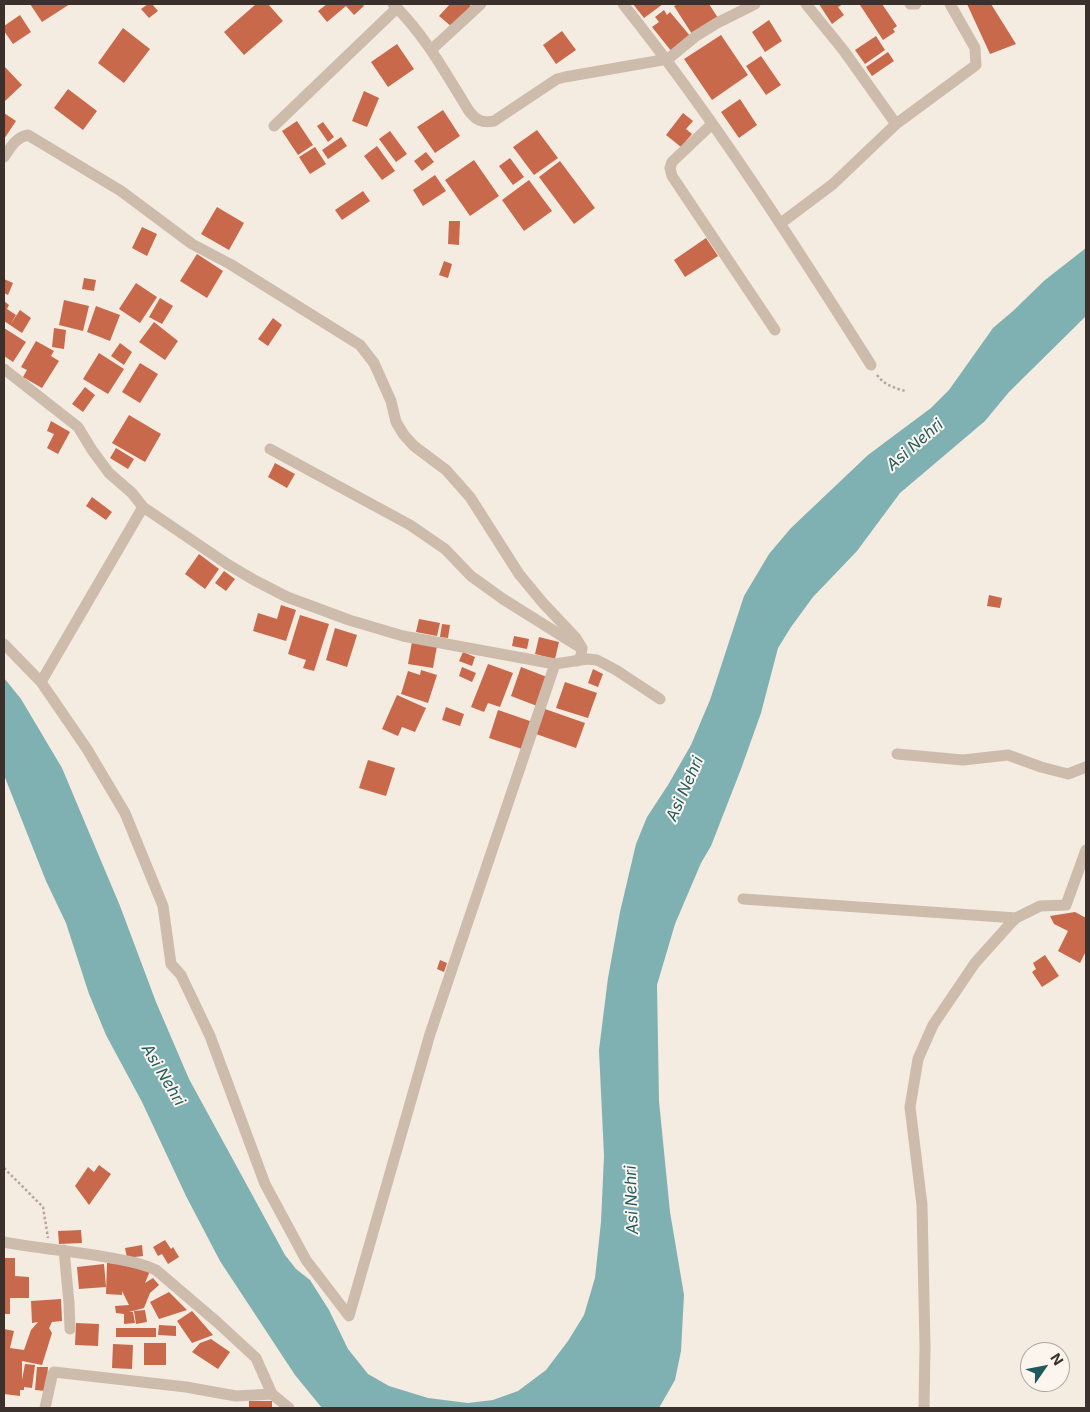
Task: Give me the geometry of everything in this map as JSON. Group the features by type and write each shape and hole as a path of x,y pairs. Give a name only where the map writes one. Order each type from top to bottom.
{"street":[{"path":"431,50 481,4"},
{"path":"623,4 668,60 781,223 871,365"},
{"path":"274,126 395,6 431,50 469,112 476,120 484,122 494,121 557,79 574,74 668,60 696,36 755,4"},
{"path":"806,4 844,51 896,124"},
{"path":"910,4 916,4"},
{"path":"781,223 833,184 896,124 976,65 975,48 950,4"},
{"path":"712,124 672,162 670,168 672,176 775,330"},
{"path":"4,157 15,141 22,136 28,135 121,192 192,244 230,264 360,345 374,363 390,401 396,422 404,435 414,446 446,470 470,497 519,574 576,638 582,648 581,656 577,661"},
{"path":"4,369 78,427 92,450 109,472 132,493 143,507 254,580 296,601 348,620 403,636 556,664 587,659 596,660 616,670 660,699"},
{"path":"270,449 410,525 445,549 471,576 582,648"},
{"path":"41,682 143,507"},
{"path":"4,644 41,682 87,748 125,813 164,906 170,964 181,975 210,1036 265,1184 306,1260 349,1316 430,1034 556,664"},
{"path":"897,754 963,760 1008,755 1068,774 1086,767"},
{"path":"924,1408 925,1346 922,1205 910,1107 918,1060 933,1025 975,963 1016,918 1040,906 1066,905 1086,850"},
{"path":"743,899 1016,918"},
{"path":"4,1242 145,1264 156,1270 256,1358 272,1394 289,1408"},
{"path":"64,1250 70,1330"},
{"path":"45,1408 54,1372 236,1396 272,1394"}],"path":[{"path":"871,365 880,379 891,387 906,391"},
{"path":"4,1168 43,1207 50,1249"}],"water":[{"name":"Asi Nehri","path":"1086,248 1086,316 1009,392 985,421 900,493 857,551 813,597 778,648 761,713 741,769 711,846 701,863 675,924 657,985 659,1101 670,1212 684,1295 681,1351 675,1380 659,1408 322,1408 295,1375 220,1261 186,1196 142,1102 106,1035 89,994 66,923 46,881 4,775 4,678 21,699 62,768 120,906 156,1002 189,1079 285,1255 296,1269 310,1280 329,1310 348,1349 368,1374 389,1386 428,1398 468,1403 493,1400 518,1391 546,1370 568,1341 584,1315 595,1278 601,1222 604,1156 599,1050 608,978 620,912 636,844 647,817 691,745 710,700 744,596 769,554 791,528 868,455 931,408 949,390 993,328 1045,280"}],"building":[{"path":"30,4 70,4 42,22"},
{"path":"148,4 152,4 158,11 149,18 141,9"},
{"path":"256,4 268,4 283,21 244,55 224,32"},
{"path":"327,4 362,4 364,6 354,15 346,6 327,22 318,11"},
{"path":"450,4 468,4 471,6 452,27 439,16"},
{"path":"633,4 663,4 644,18"},
{"path":"678,4 709,4 718,18 692,34 674,6"},
{"path":"819,4 843,4 838,7 844,15 832,24"},
{"path":"882,4 897,26 893,29 895,32 883,40 860,5"},
{"path":"967,4 991,4 1016,44 990,54"},
{"path":"664,10 667,15 670,12 691,37 672,52 652,27 659,22 655,17"},
{"path":"20,15 31,32 13,44 4,31 4,26"},
{"path":"769,20 782,41 765,52 752,32"},
{"path":"123,28 150,49 124,83 98,63"},
{"path":"562,31 576,50 556,64 543,45"},
{"path":"721,35 748,75 712,100 684,59"},
{"path":"876,36 885,50 865,64 855,50"},
{"path":"397,44 414,69 388,87 371,62"},
{"path":"888,52 894,61 872,76 866,67"},
{"path":"761,56 781,85 766,95 746,66"},
{"path":"4,66 22,85 4,102"},
{"path":"68,89 97,111 83,130 54,108"},
{"path":"364,91 379,98 367,127 352,121"},
{"path":"740,99 757,125 739,138 721,112"},
{"path":"443,110 460,136 435,153 417,127"},
{"path":"4,113 16,121 4,139"},
{"path":"683,113 693,121 686,129 692,134 681,147 666,135"},
{"path":"297,121 313,145 298,155 282,131"},
{"path":"323,122 334,137 328,142 317,126"},
{"path":"537,130 558,158 534,175 513,147"},
{"path":"390,131 407,154 396,162 379,139"},
{"path":"341,137 347,146 328,159 322,150"},
{"path":"377,146 395,171 382,180 364,156"},
{"path":"315,147 326,164 310,174 299,157"},
{"path":"426,152 434,162 422,171 414,161"},
{"path":"510,158 524,177 513,185 499,166"},
{"path":"474,160 499,196 470,216 445,180"},
{"path":"560,161 595,208 574,224 539,177"},
{"path":"435,175 446,191 423,206 413,190"},
{"path":"529,180 552,211 524,231 502,200"},
{"path":"363,191 370,201 342,220 335,210"},
{"path":"217,207 244,223 229,250 201,234"},
{"path":"449,221 460,221 459,245 448,244"},
{"path":"142,227 157,234 147,256 132,248"},
{"path":"706,238 718,256 685,277 674,260"},
{"path":"197,254 223,271 207,298 180,281"},
{"path":"444,261 452,264 448,278 439,275"},
{"path":"84,278 96,280 94,291 82,289"},
{"path":"4,279 13,283 8,295 4,293"},
{"path":"136,283 157,297 140,323 119,309"},
{"path":"160,298 173,306 162,324 149,317"},
{"path":"64,300 89,306 83,331 59,325"},
{"path":"4,301 9,305 7,309 16,315 10,325 4,321"},
{"path":"96,306 120,315 110,341 87,332"},
{"path":"20,310 31,318 22,333 10,325"},
{"path":"273,318 282,325 268,346 258,339"},
{"path":"154,322 178,341 165,360 139,342"},
{"path":"4,328 26,342 13,362 4,356"},
{"path":"54,328 66,330 64,349 52,347"},
{"path":"36,341 54,351 51,356 59,361 42,388 23,377 27,370 21,367"},
{"path":"120,343 132,352 124,365 111,356"},
{"path":"99,353 124,369 108,394 83,379"},
{"path":"140,363 158,374 140,403 122,392"},
{"path":"85,387 95,395 83,412 72,404"},
{"path":"129,415 161,434 145,462 112,443"},
{"path":"51,421 70,432 58,454 47,448 54,434 47,431"},
{"path":"116,448 134,459 128,469 110,458"},
{"path":"275,463 295,474 287,488 268,477"},
{"path":"92,497 112,512 106,520 86,506"},
{"path":"199,554 219,569 205,589 185,574"},
{"path":"224,571 235,579 226,591 215,583"},
{"path":"989,595 1002,598 1000,608 987,606"},
{"path":"281,605 296,610 286,641 253,631 258,613 277,619"},
{"path":"300,615 329,624 314,671 303,668 306,660 288,654"},
{"path":"419,619 440,623 437,636 416,632"},
{"path":"442,624 450,625 448,638 440,637"},
{"path":"335,628 357,635 347,667 326,660"},
{"path":"514,636 529,639 527,649 512,646"},
{"path":"539,637 559,642 555,659 535,654"},
{"path":"412,642 437,646 433,668 408,664"},
{"path":"463,652 475,657 472,666 459,661"},
{"path":"488,664 513,673 500,707 488,703 484,712 471,707"},
{"path":"462,667 476,673 472,682 459,676"},
{"path":"521,667 547,677 537,706 511,696"},
{"path":"593,669 603,674 598,687 588,683"},
{"path":"421,670 437,675 428,703 401,694 408,671 420,675"},
{"path":"565,682 597,693 588,718 556,708"},
{"path":"397,695 426,708 415,732 402,727 398,736 382,729"},
{"path":"446,707 464,714 460,726 442,720"},
{"path":"545,709 585,723 576,748 536,734"},
{"path":"498,710 530,721 522,749 489,738"},
{"path":"368,760 395,768 386,796 359,788"},
{"path":"1075,912 1086,918 1086,951 1080,963 1058,951 1068,931 1054,924 1050,916"},
{"path":"1045,955 1059,976 1042,987 1032,972 1036,969 1033,963"},
{"path":"440,960 447,963 444,972 437,969"},
{"path":"99,1165 111,1174 89,1205 75,1186 88,1167 94,1172"},
{"path":"81,1230 82,1243 59,1244 58,1231"},
{"path":"165,1240 171,1249 173,1247 179,1257 168,1264 162,1254 158,1256 153,1247"},
{"path":"142,1245 143,1256 127,1258 125,1248"},
{"path":"4,1258 15,1258 15,1276 29,1277 29,1298 10,1298 10,1314 4,1314"},
{"path":"107,1263 122,1263 150,1271 145,1283 153,1278 159,1285 150,1293 144,1308 129,1312 133,1312 135,1323 124,1324 124,1314 116,1313 115,1306 129,1305 122,1291 122,1295 106,1294"},
{"path":"104,1264 106,1287 79,1289 77,1267"},
{"path":"169,1292 187,1310 159,1319 150,1302"},
{"path":"61,1299 62,1321 52,1322 49,1328 52,1333 42,1365 22,1361 22,1380 25,1364 35,1365 32,1388 24,1387 24,1390 20,1390 20,1396 4,1394 4,1329 14,1331 10,1348 24,1350 31,1330 38,1322 32,1323 31,1301"},
{"path":"145,1310 147,1322 136,1324 134,1311"},
{"path":"192,1311 213,1335 192,1343 177,1321"},
{"path":"76,1323 99,1324 98,1346 75,1345"},
{"path":"159,1325 176,1326 176,1336 158,1335"},
{"path":"116,1328 156,1328 156,1337 116,1337"},
{"path":"211,1339 230,1352 218,1369 192,1352 200,1343"},
{"path":"144,1343 166,1343 166,1365 144,1365"},
{"path":"113,1344 133,1345 132,1369 112,1368"},
{"path":"37,1367 48,1367 46,1391 35,1390"},
{"path":"249,1401 272,1401 272,1408 249,1408"}]}
